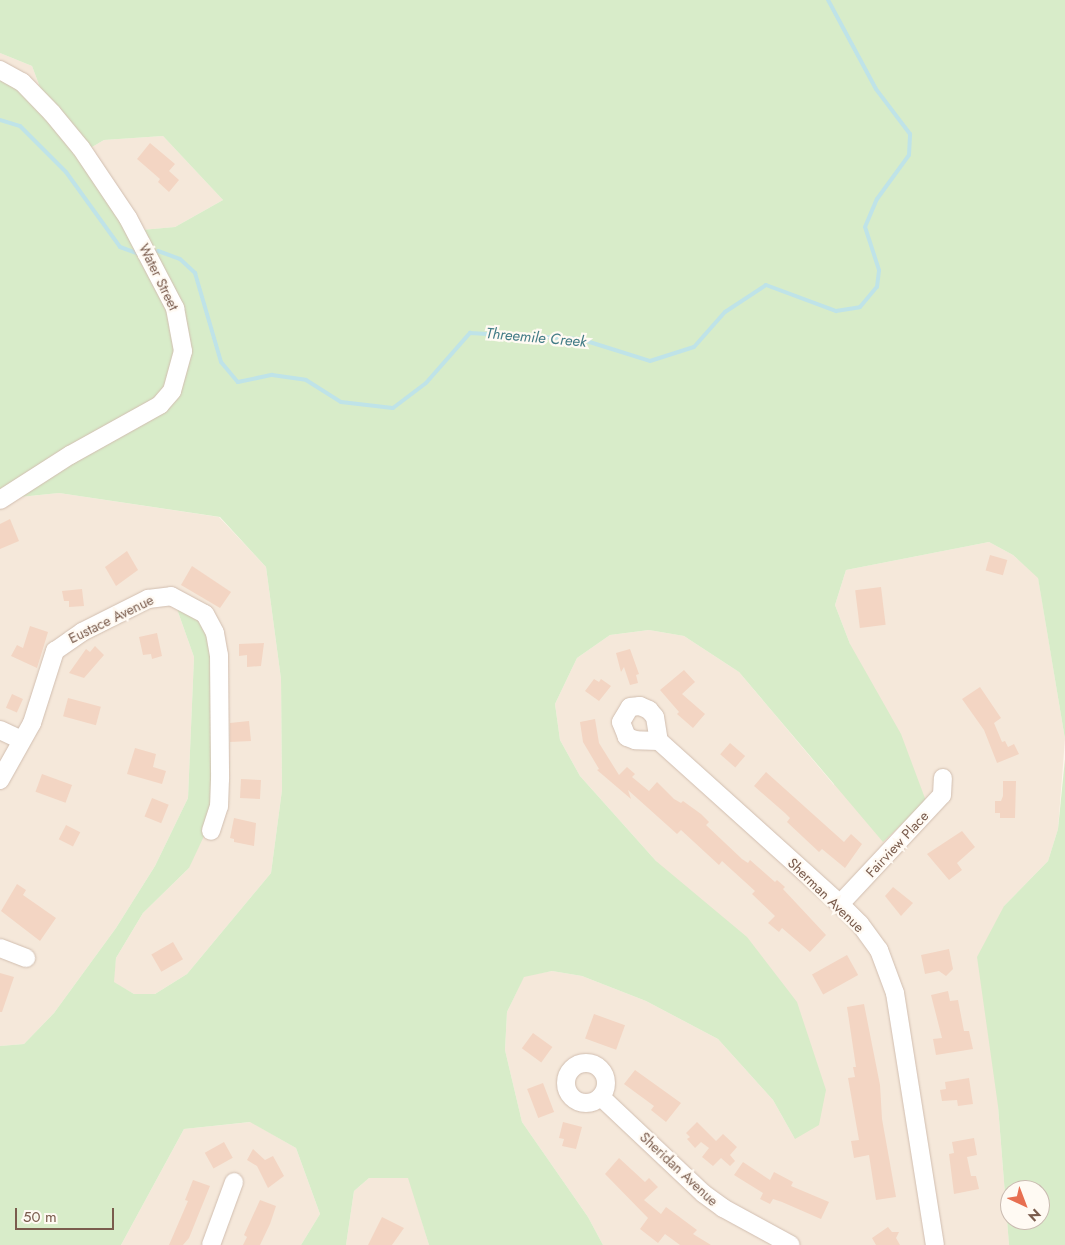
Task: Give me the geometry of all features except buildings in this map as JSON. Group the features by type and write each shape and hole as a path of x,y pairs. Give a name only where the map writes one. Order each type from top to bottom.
{"street":[{"name":"Water Street","path":"0,70 22,82 52,113 81,148 128,218 175,308 183,351 172,391 160,405 70,455 0,500"},
{"name":"Eustace Avenue","path":"0,780 40,703 53,657 66,641 156,596 171,596 188,603 204,614 211,623 221,670 219,806 211,831"},
{"path":"0,730 22,740"},
{"name":"Sherman Avenue","path":"658,741 840,904 860,924 878,950 895,994 935,1245"},
{"name":"Fairview Place","path":"840,904 942,795 943,778"},
{"path":"0,948 26,958"},
{"name":"Sheridan Avenue","path":"601,1097 704,1194 723,1208 791,1245"},
{"path":"211,1245 234,1182"}],"shaded area":[{"path":"0,53 32,66 44,98 0,75"},
{"path":"163,136 223,200 175,227 141,230 87,150 104,140"},
{"path":"59,493 219,517 266,567 281,679 282,790 271,873 187,974 155,994 134,994 113,982 116,958 143,913 189,868 215,678 177,609 194,657 188,798 155,866 116,928 54,1013 24,1044 0,1046 0,494 10,498"},
{"path":"989,542 1013,555 1038,577 1065,739 1058,829 1048,861 1004,906 998,1106 1004,1180 1000,1180 1000,1230 1008,1230 1009,1245 603,1245 588,1217 522,1122 505,1050 507,1012 524,976 552,971 582,976 646,1001 718,1039 773,1100 795,1139 656,861 580,776 560,740 555,704 577,658 610,635 649,630 684,636 739,672 834,785 850,644 835,605 846,570"},
{"path":"251,1122 296,1148 320,1214 301,1245 121,1245 184,1129"},
{"path":"369,1178 409,1178 429,1245 346,1245 354,1191"}],"green space":[{"path":"0,0 1065,0 1065,739 1038,578 1013,555 989,542 846,570 835,605 850,644 901,734 926,801 883,842 739,672 684,636 649,630 610,635 577,658 555,704 560,740 580,776 656,861 747,937 797,1002 826,1090 819,1125 795,1139 773,1100 718,1039 646,1001 582,976 552,971 524,977 507,1012 505,1050 522,1122 588,1217 603,1245 429,1245 408,1178 369,1178 354,1191 346,1245 301,1245 320,1214 296,1148 250,1122 184,1129 121,1245 0,1245 0,1046 24,1044 54,1013 116,928 155,866 188,798 194,657 177,609 194,615 207,630 215,678 214,792 204,836 189,868 143,913 116,958 114,982 134,994 155,994 187,974 271,873 282,790 281,679 266,567 220,517 59,493 10,498 155,415 187,362 185,315 141,230 175,227 223,200 163,136 104,140 87,150 44,98 32,66 0,53"},
{"path":"0,75 13,83 42,111 133,226 175,330 176,364 162,391 148,403 0,491"},
{"path":"1065,759 1065,1245 1009,1245 1008,1230 1050,1230 1050,1180 1004,1180 998,1106 977,957 1004,906 1048,861 1058,829"}],"waterway":[{"name":"Threemile Creek","path":"158,251 180,259 195,273 221,362 238,382 272,375 306,380 341,402 393,408 426,383 470,333 580,339 650,361 694,347 725,312 766,285 836,311 860,307 877,287 879,270 865,227 877,199 909,155 910,134 876,89 828,0"},
{"name":"Threemile Creek","path":"0,120 20,126 66,172 120,247 139,254"}]}
